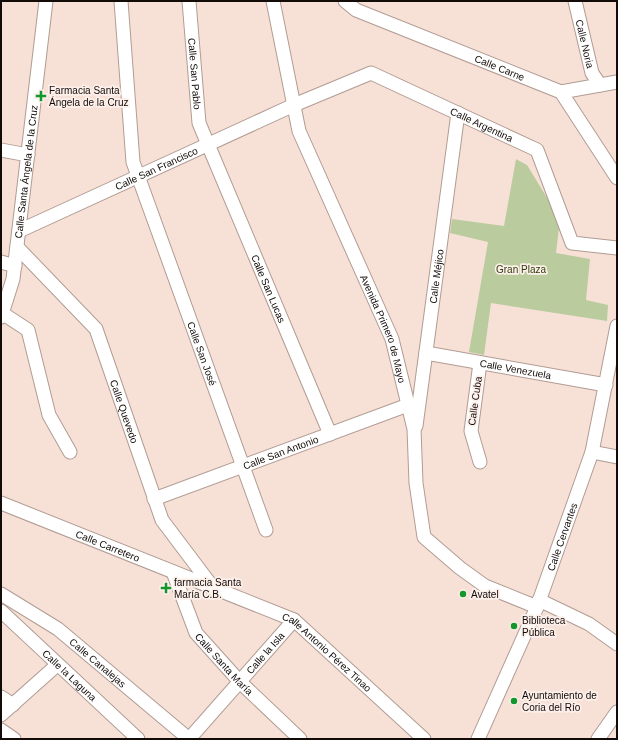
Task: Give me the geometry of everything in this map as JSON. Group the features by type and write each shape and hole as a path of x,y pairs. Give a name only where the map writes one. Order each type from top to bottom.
{"street":[{"name":"Calle Santa Ángela de la Cruz","path":"2,315 13,279 15,266 46,1"},
{"name":"Calle San José","path":"122,1 133,162 266,530"},
{"name":"Calle San Pablo","path":"189,1 199,123 208,144"},
{"name":"Avenida Primero de Mayo","path":"273,1 300,131 392,339 414,429 416,483 424,537 460,568 485,586 538,604 589,624 617,644"},
{"name":"Calle Carne","path":"346,1 356,10 561,92"},
{"name":"Calle Noria","path":"575,1 592,73 600,84"},
{"name":"Calle Argentina","path":"294,105 371,73 537,150 572,242 617,248"},
{"path":"617,82 561,92 617,178"},
{"name":"Calle San Francisco","path":"19,231 294,105"},
{"name":"Calle Méjico","path":"414,440 458,113"},
{"name":"Calle San Lucas","path":"208,144 330,434"},
{"path":"1,150 28,155"},
{"name":"Calle Quevedo","path":"17,247 96,329 162,520 214,588"},
{"path":"1,262 15,266"},
{"path":"2,315 28,330 49,415 70,452"},
{"name":"Calle Cervantes","path":"478,739 538,604 592,452 617,326"},
{"name":"Calle Venezuela","path":"426,353 606,385"},
{"name":"Calle Cuba","path":"480,363 471,431 480,462"},
{"name":"Calle San Antonio","path":"154,499 408,405"},
{"path":"592,452 617,457"},
{"name":"Calle Carretero","path":"1,503 214,588"},
{"name":"Calle Santa María","path":"173,572 196,632 240,682 300,739"},
{"name":"Calle Antonio Pérez Tinao","path":"214,588 294,620 424,739"},
{"name":"Calle Canalejas","path":"1,594 58,629 189,739"},
{"name":"Calle la Laguna","path":"1,611 57,665 138,739"},
{"name":"Calle la Isla","path":"189,739 294,620"},
{"path":"1,715 57,665"},
{"path":"1,697 13,705"},
{"path":"598,739 617,712"},
{"path":"1,730 14,739"}],"green space":[{"name":"Gran Plaza","path":"516,159 527,165 560,219 556,253 590,259 586,300 608,305 607,321 491,303 484,355 469,352 488,242 450,233 452,219 504,226"}],"place":[{"name":"Farmacia Santa Ángela de la Cruz","path":"41,96"},
{"name":"farmacia Santa María C.B.","path":"166,588"},
{"name":"Avatel","path":"463,594"},
{"name":"Biblioteca Pública","path":"514,626"},
{"name":"Ayuntamiento de Coria del Río","path":"514,701"}]}
